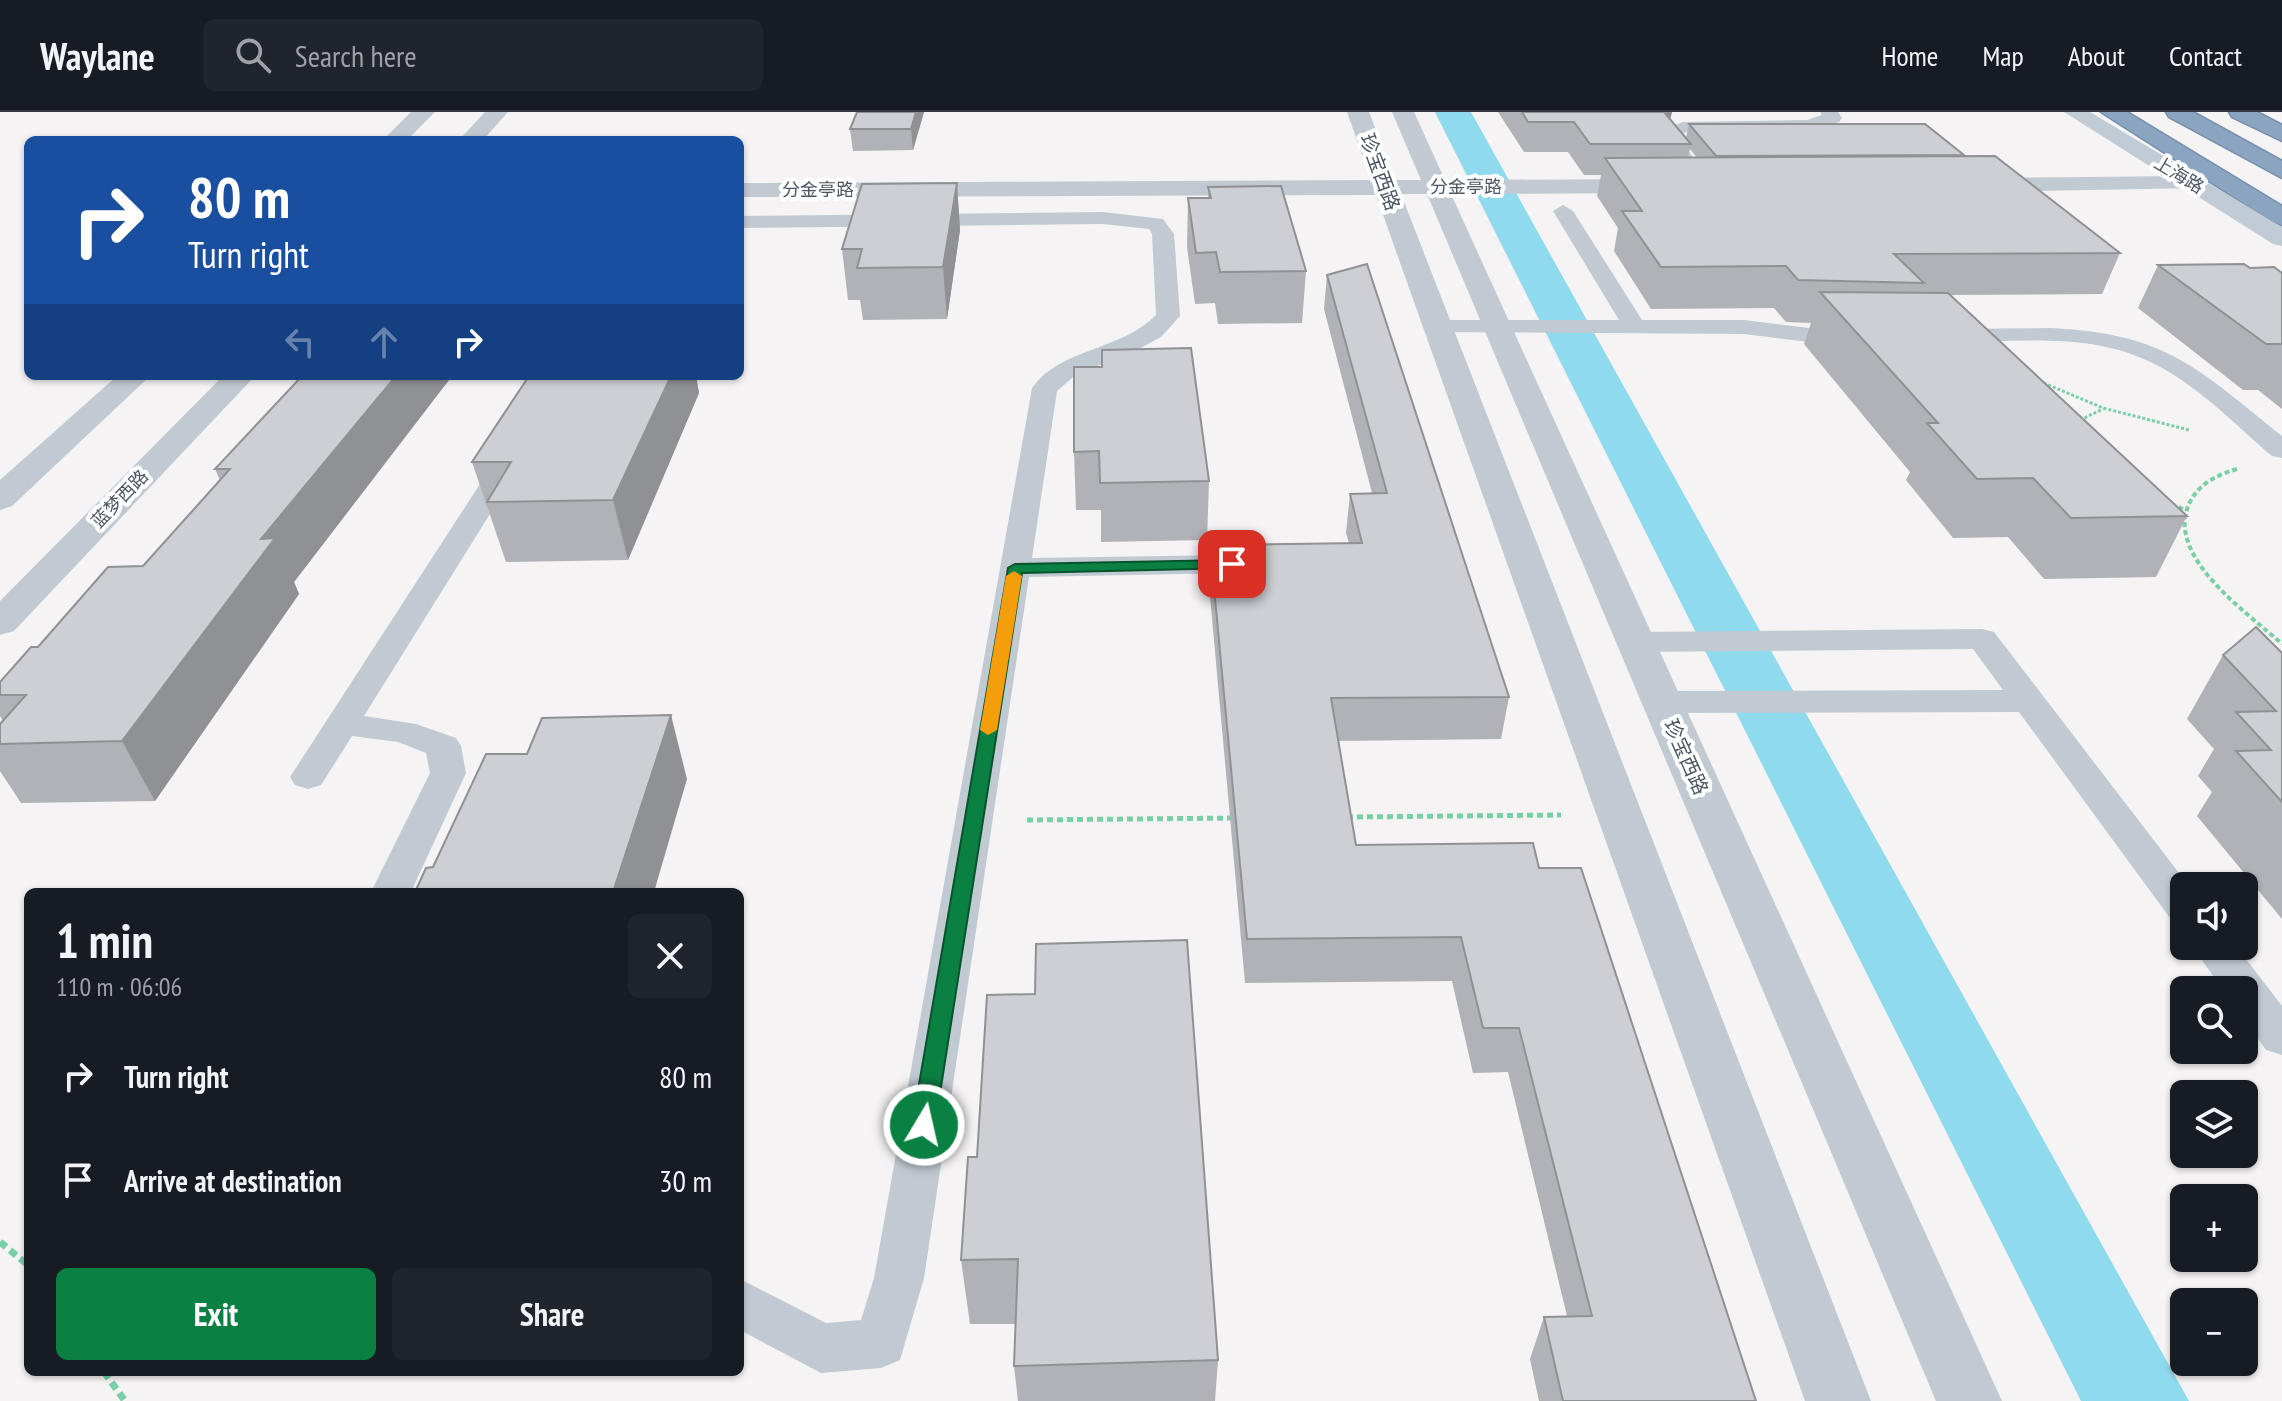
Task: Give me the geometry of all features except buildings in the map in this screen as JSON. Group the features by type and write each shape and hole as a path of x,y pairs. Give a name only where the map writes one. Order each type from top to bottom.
{"highway":[{"path":"2112,112 2282,217"},
{"path":"2132,112 2282,196"},
{"path":"2177,112 2282,171"},
{"path":"2240,112 2282,134"}],"main road":[{"name":"上海路","path":"2075,112 2282,238"}],"street":[{"path":"398,136 424,112"},
{"path":"474,136 497,112"},
{"name":"珍宝西路","path":"1358,112 1838,1401"},
{"name":"珍宝西路","path":"1403,112 1969,1401"},
{"path":"1940,185 2192,183"},
{"name":"分金亭路","path":"744,190 1010,189 1048,203 1386,187 1707,186"},
{"path":"0,499 131,380"},
{"name":"蓝梦西路","path":"0,623 236,380"}],"lane":[{"path":"1707,186 1669,140 1670,133 1683,127 1699,126 1807,125 1833,118 1829,112"},
{"path":"1005,219 1010,189"},
{"path":"744,222 1005,219 1048,203 1156,223 1163,234 1168,316 1153,332 1115,352 1070,367 1045,388 899,1278 881,1343 821,1348 744,1305"},
{"path":"1563,211 1635,327"},
{"path":"1438,327 1744,327 1809,335 1884,335"},
{"path":"1929,336 2082,336 2120,342 2156,355 2183,372 2282,450"},
{"path":"308,777 560,380"},
{"path":"1015,568 1232,564"},
{"path":"1635,642 1982,639 2170,889"},
{"path":"1662,702 2029,701"},
{"path":"342,724 404,732 443,746 448,773 393,888"},
{"path":"2224,960 2282,1038"}],"path":[{"path":"2027,375 2103,408 2192,431"},
{"path":"2077,422 2103,408"},
{"path":"2245,467 2220,474 2198,488 2185,510 2184,535 2198,563 2282,644"},
{"path":"2158,498 2185,510"},
{"path":"1336,817 1620,815"},
{"path":"974,820 1242,818"},
{"path":"0,1242 24,1262"},
{"path":"107,1376 125,1401"}],"water":[{"path":"1435,112 1471,112 2170,1367 2170,1376 2175,1376 2189,1401 2081,1401"}],"slow traffic":[{"path":"988,730 1014,576"}],"route":[{"path":"924,1125 1015,568 1232,564"}]}
